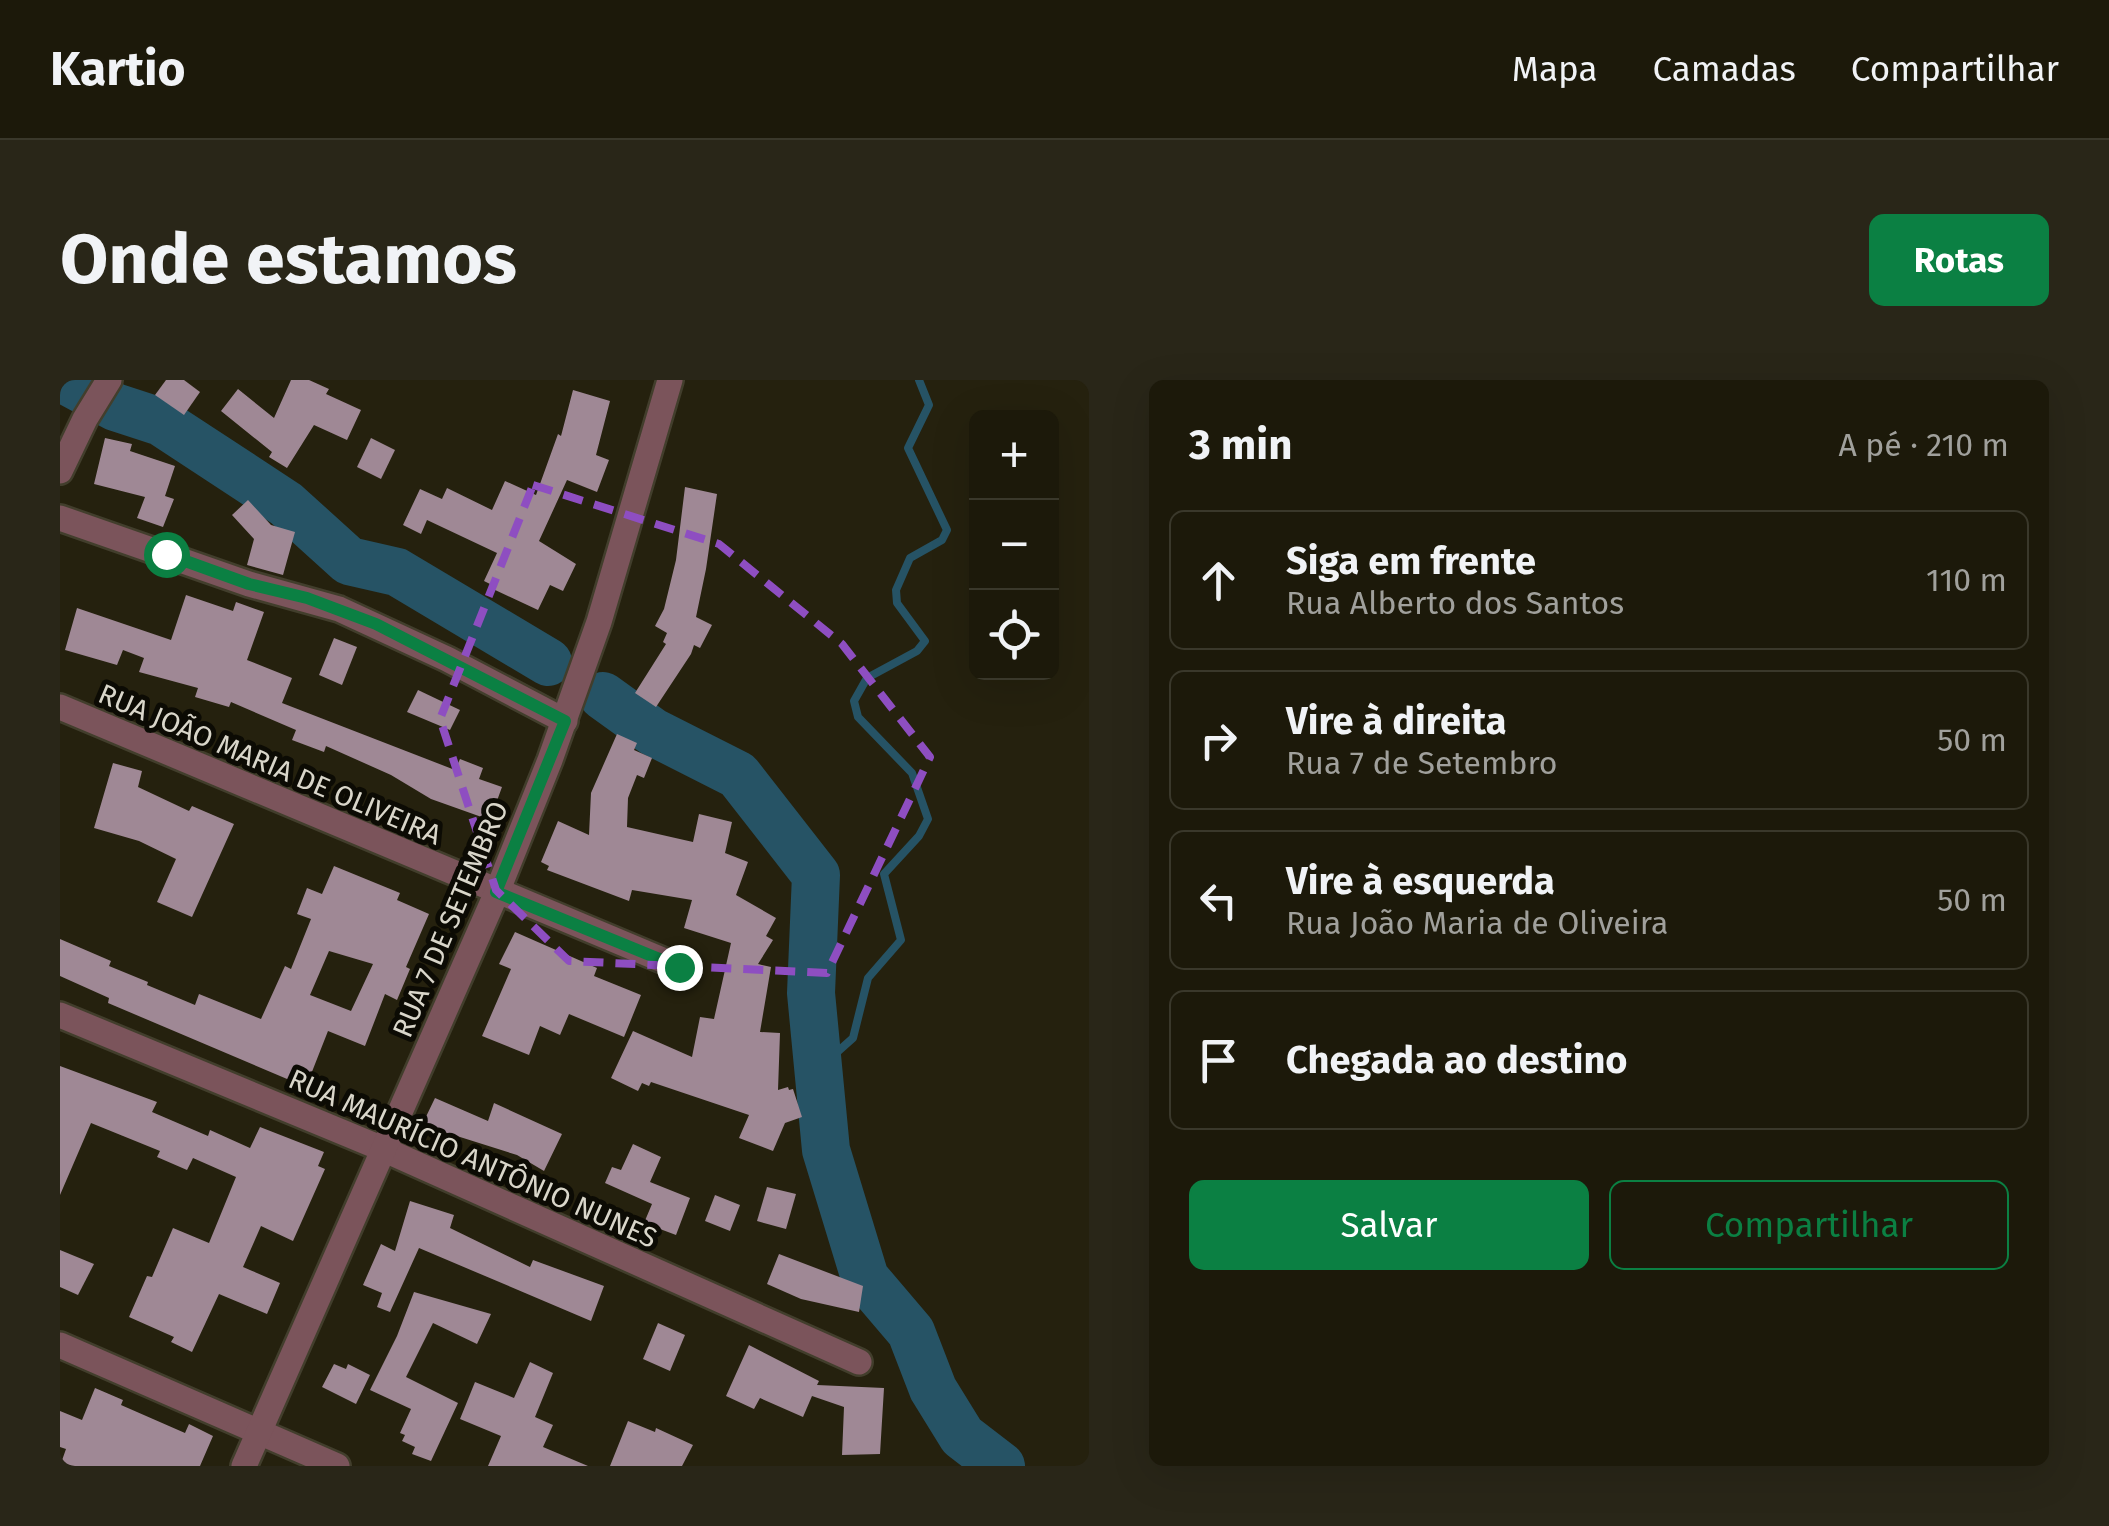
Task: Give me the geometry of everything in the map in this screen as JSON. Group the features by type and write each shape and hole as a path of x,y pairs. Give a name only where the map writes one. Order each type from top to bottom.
{"street":[{"path":"60,471 84,419 109,380"},
{"name":"RUA 7 DE SETEMBRO","path":"244,1466 496,892 565,721 599,622 670,380"},
{"path":"60,518 249,584 351,614 565,721"},
{"name":"RUA JOÃO MARIA DE OLIVEIRA","path":"60,708 679,967"},
{"name":"RUA MAURÍCIO ANTÔNIO NUNES","path":"60,1015 383,1149 858,1362"},
{"path":"60,1345 338,1466"}],"highlighted area":[{"path":"533,485 719,544 842,644 930,757 827,973 569,961 496,890 440,719"}],"building":[{"path":"166,380 184,380 200,392 184,415 155,395"},
{"path":"291,380 309,380 329,389 326,394 361,410 347,440 314,425 287,468 269,457 272,452 221,411 238,389 274,418"},
{"path":"573,390 610,401 596,455 609,460 597,492 567,480 539,541 576,564 563,591 550,585 538,610 484,581 497,553 427,520 421,534 403,525 420,489 442,499 447,488 492,510 505,481 536,495 558,434 561,436"},
{"path":"105,438 132,444 130,451 175,466 165,496 174,499 163,527 137,518 145,497 94,484"},
{"path":"371,438 395,450 381,479 357,467"},
{"path":"685,487 717,494 696,617 712,625 700,648 694,645 656,707 635,693 666,644 663,642 667,633 655,626 664,609 676,560"},
{"path":"248,500 271,525 295,532 283,575 247,565 254,539 232,515"},
{"path":"186,595 233,611 236,602 264,612 247,660 292,678 282,703 455,770 460,759 483,768 479,779 502,787 490,820 431,799 391,775 326,746 324,752 292,740 296,730 231,702 229,707 195,697 198,688 139,672 144,658 123,650 117,665 65,650 77,608 171,640"},
{"path":"334,638 357,647 342,685 319,675"},
{"path":"418,690 460,710 450,730 407,712"},
{"path":"617,734 637,743 634,750 652,758 644,778 637,775 628,798 627,827 693,842 699,814 732,822 725,853 748,862 736,895 776,918 766,936 773,940 758,964 771,967 760,1032 780,1033 778,1090 793,1089 802,1117 785,1123 773,1151 739,1138 749,1115 651,1082 649,1086 642,1083 638,1091 611,1078 633,1031 692,1057 700,1017 714,1019 731,943 684,928 692,900 632,890 629,901 547,870 549,866 541,862 558,821 589,835 591,793"},
{"path":"113,763 142,771 138,787 189,811 192,806 234,824 192,917 157,902 176,859 139,841 94,828"},
{"path":"334,866 400,893 397,900 429,914 406,967 410,969 397,1000 385,994 365,1046 328,1031 306,1087 108,1003 109,998 60,976 60,939 111,961 109,966 148,982 147,985 195,1005 199,994 261,1019 285,966 291,969 311,919 297,914 307,888 322,894","holes":["329,951 373,964 351,1011 310,995"]},
{"path":"515,932 597,968 594,976 641,995 624,1037 569,1014 560,1035 540,1026 529,1055 482,1036 511,969 499,964"},
{"path":"60,1066 157,1102 152,1112 208,1136 210,1130 250,1148 260,1127 324,1152 318,1166 325,1169 293,1241 261,1226 243,1267 280,1283 267,1314 219,1294 192,1352 171,1342 174,1337 129,1317 173,1228 209,1243 236,1177 193,1158 187,1170 157,1157 160,1151 91,1123 60,1195"},
{"path":"435,1098 488,1121 494,1103 562,1134 544,1171 517,1155 422,1125"},
{"path":"633,1144 661,1157 650,1182 690,1198 676,1235 644,1223 652,1204 605,1183 612,1167 621,1170"},
{"path":"767,1187 796,1194 786,1229 757,1221"},
{"path":"715,1195 740,1205 730,1231 705,1221"},
{"path":"410,1201 454,1215 450,1228 530,1267 533,1260 604,1286 591,1321 419,1248 390,1312 377,1307 382,1293 363,1285 381,1244 395,1251"},
{"path":"60,1250 94,1264 78,1295 60,1287"},
{"path":"779,1254 863,1286 859,1312 801,1299 767,1284"},
{"path":"414,1292 491,1314 477,1344 433,1323 406,1377 458,1403 431,1461 412,1454 415,1447 402,1441 405,1435 400,1433 411,1409 370,1390"},
{"path":"658,1323 685,1335 670,1371 643,1359"},
{"path":"749,1345 819,1381 817,1385 884,1388 880,1454 842,1455 844,1407 812,1396 803,1417 760,1398 754,1409 726,1396"},
{"path":"530,1362 553,1373 535,1417 553,1425 543,1447 588,1466 488,1466 501,1436 460,1419 475,1382 514,1398"},
{"path":"334,1364 346,1369 348,1364 370,1375 356,1404 322,1387"},
{"path":"95,1388 123,1400 121,1405 185,1433 189,1424 213,1436 200,1466 60,1466 66,1449 60,1447 60,1411 82,1420"},
{"path":"628,1421 655,1432 656,1428 693,1445 682,1466 610,1466"}],"waterway":[{"path":"65,380 115,407 161,422 286,504 349,561 397,572 548,662"},
{"path":"816,1071 853,1038 868,978 901,940 884,874 919,836 928,819 912,773 858,717 854,701 867,678 917,651 925,641 897,603 896,590 910,558 942,540 947,530 908,448 929,405 919,380"},
{"path":"603,696 653,732 738,775 816,875 811,993 826,1150 865,1278 911,1332 933,1389 962,1436 1001,1466"}],"route":[{"path":"166,554 376,624 565,721 496,892 679,967"}]}
